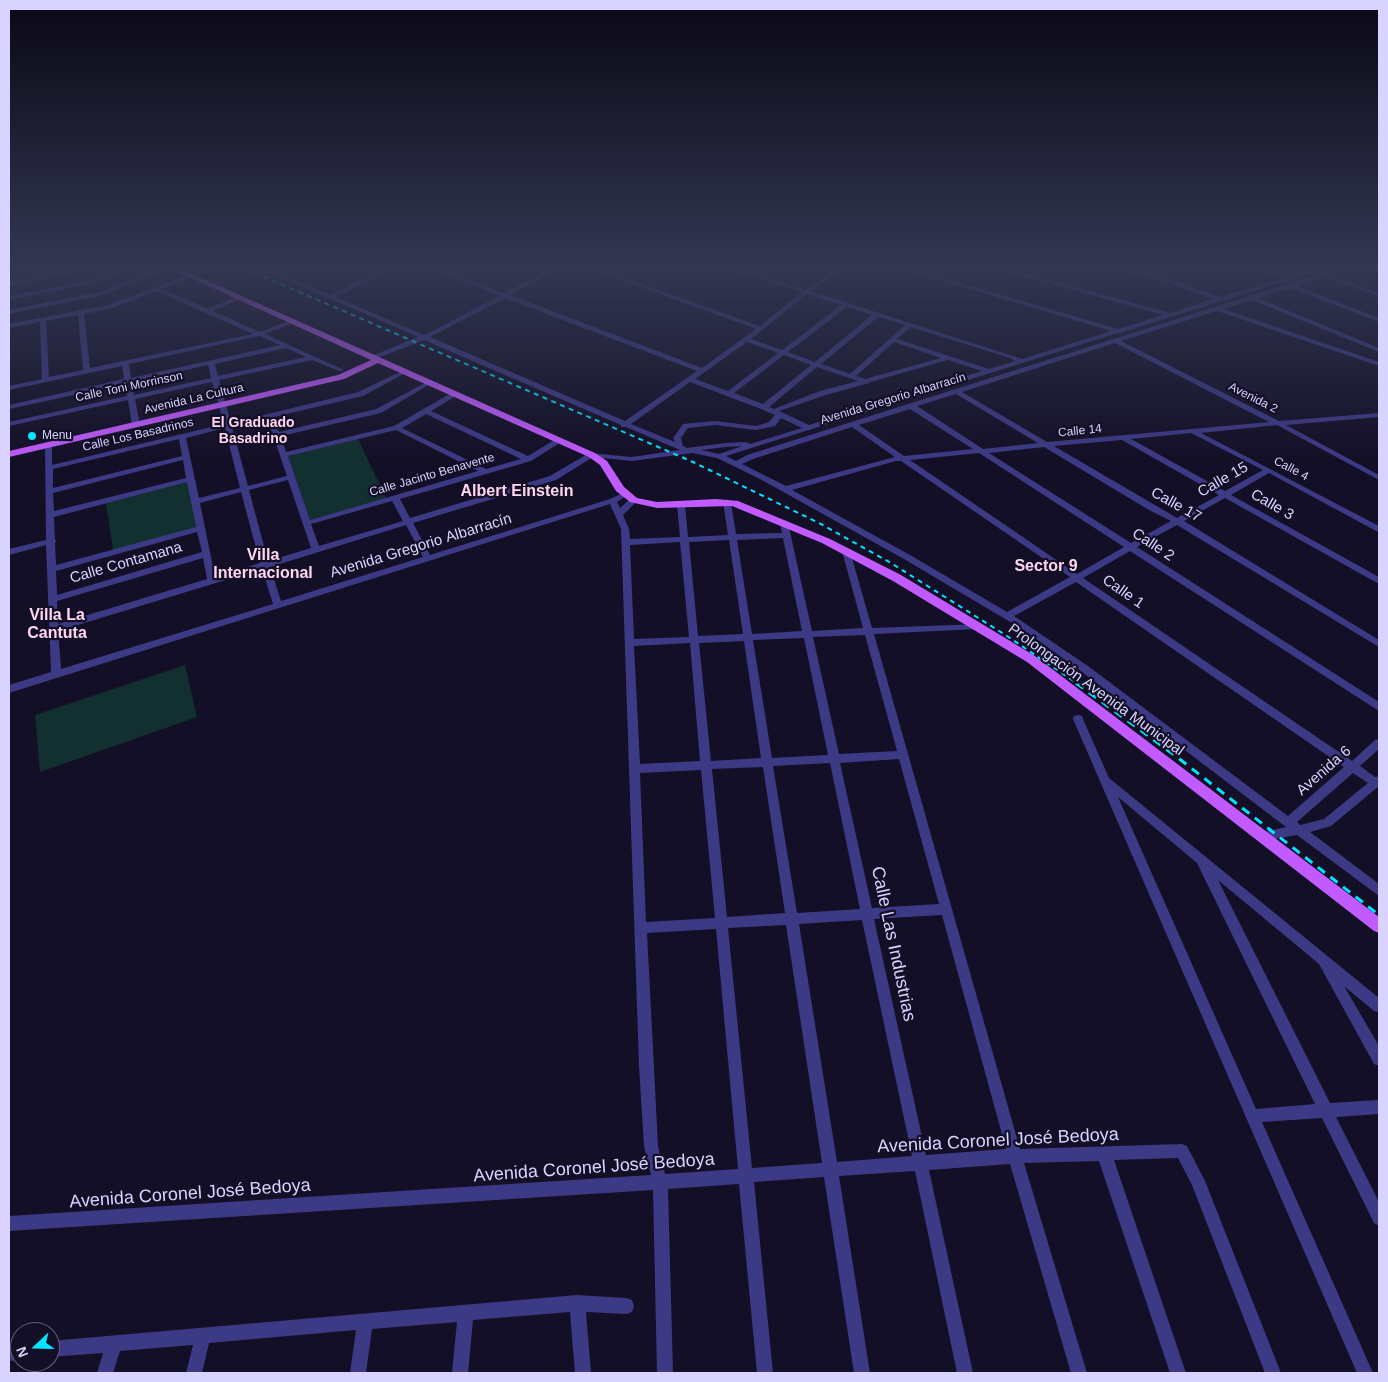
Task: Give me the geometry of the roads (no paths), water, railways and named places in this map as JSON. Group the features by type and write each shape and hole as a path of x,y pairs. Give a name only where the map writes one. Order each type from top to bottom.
{"main road":[{"path":"319,333 376,357 404,372 592,455 604,462 630,497"},
{"name":"Avenida La Cultura","path":"222,402 341,370 376,357"},
{"name":"Avenida La Cultura","path":"9,454 135,422 340,377 376,357"},
{"name":"Avenida La Cultura","path":"9,446 135,422"},
{"name":"Prolongación Avenida Municipal","path":"630,497 651,504 681,505 727,502 750,508 846,551 897,578 1031,659 1379,926"}],"street":[{"path":"44,333 46,380"},
{"path":"83,333 87,371"},
{"path":"412,333 683,449 719,456"},
{"name":"Avenida La Cultura","path":"376,357 431,333"},
{"path":"605,333 702,370"},
{"path":"624,425 754,333"},
{"path":"729,394 807,333"},
{"path":"764,407 853,333"},
{"path":"852,376 874,354 900,333"},
{"path":"936,333 1012,357 1022,362"},
{"name":"Avenida Gregorio Albarracín","path":"719,456 1115,333"},
{"path":"1123,333 1130,337"},
{"name":"Avenida Gregorio Albarracín","path":"737,464 750,457 1141,333"},
{"path":"1290,333 1379,364"},
{"path":"1339,333 1379,350"},
{"path":"9,388 260,334 341,370"},
{"path":"746,340 868,382"},
{"path":"893,340 991,372"},
{"name":"Avenida 2","path":"1115,341 1278,423 1379,478"},
{"path":"9,407 286,346"},
{"name":"Calle Toni Morrinson","path":"9,424 312,358"},
{"path":"683,449 677,438 686,426 715,423 756,428 772,424 777,412 823,393 868,382 948,358"},
{"path":"125,363 135,422"},
{"path":"211,363 265,566 278,606"},
{"name":"Calle Los Basadrinos","path":"49,468 360,394 404,372"},
{"path":"689,379 777,412 809,428"},
{"path":"277,435 378,411 429,383"},
{"name":"Calle 17","path":"957,392 1379,644"},
{"path":"284,455 397,428 453,394"},
{"name":"Calle 2","path":"911,406 1379,707"},
{"path":"426,411 528,459"},
{"path":"270,416 316,550"},
{"name":"Calle 14","path":"786,490 887,460 1278,423 1379,416"},
{"name":"Calle 1","path":"854,424 1353,767 1378,781"},
{"path":"397,428 486,472"},
{"name":"Calle 4","path":"1192,432 1269,470 1379,529"},
{"path":"182,437 212,582"},
{"name":"Calle 3","path":"1124,438 1379,581"},
{"name":"Calle Jacinto Benavente","path":"307,523 528,459 559,440"},
{"path":"53,629 553,478 592,455 632,459 683,449 757,444"},
{"path":"48,445 56,675"},
{"name":"Prolongación Avenida Municipal","path":"719,456 786,490 1008,616 1078,664 1379,892"},
{"path":"50,491 186,457"},
{"name":"Calle 15","path":"1008,616 1269,470"},
{"path":"196,502 291,477"},
{"path":"50,515 191,479"},
{"path":"619,514 630,497"},
{"name":"Avenida Gregorio Albarracín","path":"9,689 630,497"},
{"path":"395,498 428,559"},
{"path":"613,501 625,529 651,1146 660,1182 665,1373"},
{"path":"727,502 862,1373"},
{"path":"681,505 765,1373"},
{"name":"Calle Las Industrias","path":"784,523 965,1373"},
{"path":"52,569 201,528"},
{"path":"625,542 787,535"},
{"path":"9,552 52,541"},
{"path":"846,551 1015,1156 1079,1373"},
{"name":"Calle Contamana","path":"52,598 206,554"},
{"path":"629,643 978,626"},
{"path":"1078,719 1365,1373"},
{"name":"Avenida 6","path":"1289,822 1379,743"},
{"path":"634,770 903,755"},
{"path":"1103,779 1379,1006"},
{"path":"1263,836 1298,830 1327,822 1378,781"},
{"path":"1201,859 1379,1218"},
{"path":"641,928 946,909"},
{"path":"1322,959 1379,1059"},
{"path":"1252,1116 1379,1107"},
{"name":"Avenida Coronel José Bedoya","path":"9,1224 660,1182 1015,1156 1182,1151 1198,1180 1273,1373"},
{"path":"1104,1154 1178,1373"},
{"path":"577,1303 584,1373"},
{"path":"60,1348 577,1303 626,1306"},
{"path":"460,1373 466,1313"},
{"path":"358,1373 365,1322"},
{"path":"194,1373 203,1336"},
{"path":"105,1373 114,1344"}],"railway":[{"path":"395,333 693,462 819,523 891,563 1007,636 1078,684"},
{"path":"1076,683 1177,757 1379,915"}],"place":[{"name":"Menu","path":"32,436"}],"district":[{"name":"El Graduado Basadrino","path":"253,432"},
{"name":"Albert Einstein","path":"517,492"},
{"name":"Villa Internacional","path":"263,565"},
{"name":"Sector 9","path":"1046,567"},
{"name":"Villa La Cantuta","path":"57,625"}]}
